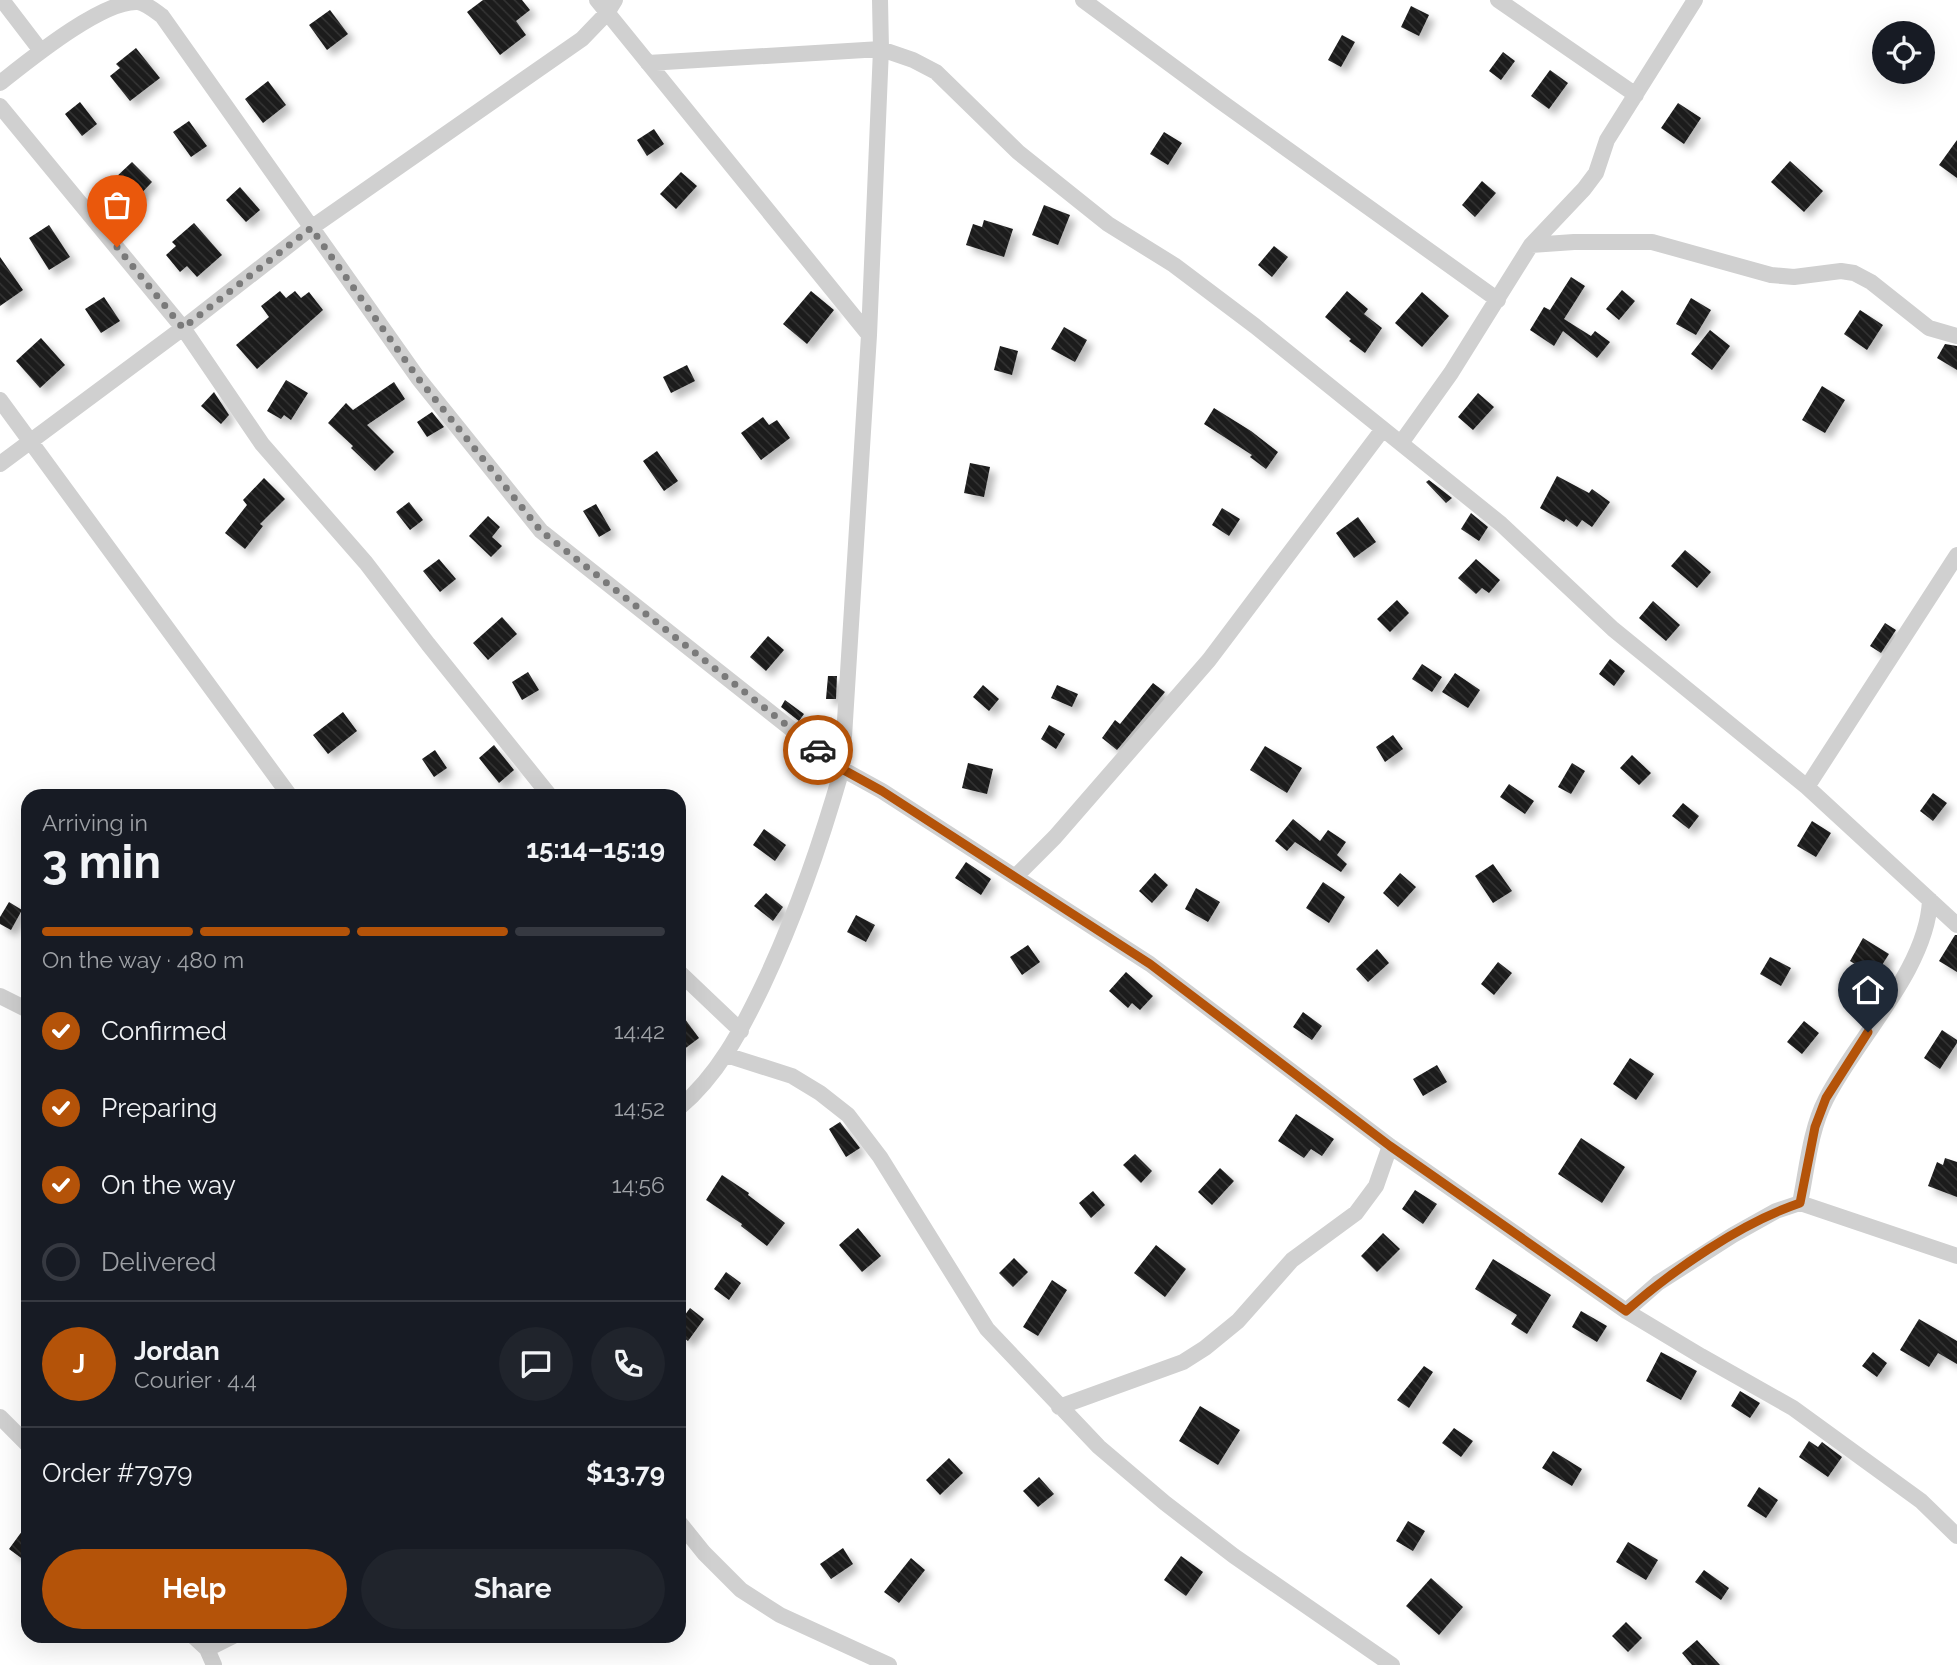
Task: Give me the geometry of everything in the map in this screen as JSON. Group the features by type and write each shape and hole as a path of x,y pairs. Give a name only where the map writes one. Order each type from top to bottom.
{"street":[{"path":"2,0 41,51"},
{"path":"597,0 611,7 648,63 869,335"},
{"path":"686,1102 696,1094 741,1031 783,943 822,837 842,769 869,335 881,49 880,0"},
{"path":"1083,0 1498,300"},
{"path":"1498,0 1636,95"},
{"path":"1401,443 1451,373 1531,245 1584,189 1595,173 1607,140 1695,0"},
{"path":"0,83 73,26 109,5 139,2 162,16 418,378 541,531 842,769 882,791 1150,964 1390,1146 1626,1311 1793,1408 1921,1501 1957,1536"},
{"path":"0,464 183,328 311,228 582,39 611,7"},
{"path":"648,63 881,49 913,60 936,72 1018,152 1108,224 1174,265 1255,326 1501,524 1613,629 1807,787 1957,925"},
{"path":"0,106 183,328 262,444 366,563 544,789"},
{"path":"1531,245 1652,242 1771,275 1794,277 1841,271 1871,282 1929,328 1957,336"},
{"path":"0,400 284,789"},
{"path":"1016,876 1055,838 1209,660 1383,429"},
{"path":"1807,787 1957,555"},
{"path":"1800,1203 1815,1127 1826,1098 1910,966 1929,919 1930,900"},
{"path":"686,979 741,1031"},
{"path":"0,996 21,1006"},
{"path":"726,1055 792,1076 848,1115 880,1157 988,1329 1098,1447 1165,1503 1246,1564 1392,1665"},
{"path":"1059,1407 1183,1363 1205,1348 1238,1321 1292,1260 1356,1213 1376,1186 1390,1146"},
{"path":"1626,1311 1658,1283 1733,1235 1776,1212 1800,1203 1957,1256"},
{"path":"0,1417 21,1438"},
{"path":"686,1531 741,1590 780,1615 888,1665"},
{"path":"201,1643 207,1649 214,1665"},
{"path":"207,1649 219,1643"}],"building":[{"path":"483,0 522,0 530,10 516,21 526,35 500,55 467,12"},
{"path":"1411,6 1429,15 1419,36 1401,27"},
{"path":"330,10 348,34 327,50 309,25"},
{"path":"1342,35 1355,42 1341,67 1328,60"},
{"path":"136,48 160,78 130,101 110,76 120,68 116,64"},
{"path":"1503,52 1515,61 1501,80 1489,71"},
{"path":"1550,70 1568,83 1549,109 1531,96"},
{"path":"268,81 286,105 263,123 245,99"},
{"path":"80,102 97,124 82,136 65,114"},
{"path":"1678,103 1701,118 1684,144 1661,128"},
{"path":"189,121 207,146 191,157 173,132"},
{"path":"654,129 664,144 647,156 637,140"},
{"path":"1164,132 1182,143 1168,165 1150,154"},
{"path":"1957,140 1957,178 1939,165"},
{"path":"1790,161 1823,191 1804,212 1771,182"},
{"path":"132,162 152,182 135,200 114,179"},
{"path":"681,172 697,186 676,209 660,194"},
{"path":"1482,181 1496,193 1475,217 1462,205"},
{"path":"240,187 260,210 246,222 226,200"},
{"path":"1044,205 1070,215 1058,245 1032,235"},
{"path":"984,220 1013,229 1004,257 966,245 973,224 982,227"},
{"path":"194,223 222,255 197,277 187,266 180,272 166,255 176,246 172,242"},
{"path":"49,225 70,257 49,270 29,238"},
{"path":"1274,246 1288,257 1272,277 1258,265"},
{"path":"0,257 23,290 0,306"},
{"path":"1571,277 1585,286 1564,319 1591,336 1595,331 1610,342 1597,358 1563,331 1554,346 1530,330 1544,307 1550,310"},
{"path":"1622,290 1635,301 1619,320 1606,309"},
{"path":"280,291 286,298 295,291 301,298 309,292 323,310 257,369 236,345 269,317 261,306"},
{"path":"811,291 834,310 807,344 783,324"},
{"path":"1347,291 1368,309 1364,314 1382,328 1365,353 1325,317"},
{"path":"1422,292 1449,316 1422,347 1395,323"},
{"path":"104,297 120,321 101,333 85,309"},
{"path":"1691,298 1711,310 1696,335 1676,324"},
{"path":"1860,310 1883,325 1867,350 1844,334"},
{"path":"1064,327 1087,340 1075,362 1051,349"},
{"path":"1710,330 1730,346 1712,370 1691,354"},
{"path":"41,338 65,365 40,388 16,361"},
{"path":"1945,344 1957,346 1957,370 1937,358"},
{"path":"1000,346 1018,351 1012,375 994,370"},
{"path":"687,365 695,381 671,393 663,377"},
{"path":"286,380 308,393 291,420 284,415 281,419 267,411"},
{"path":"394,382 405,399 367,425 394,452 375,471 328,423 346,403 353,410"},
{"path":"1822,386 1845,400 1825,433 1802,420"},
{"path":"214,392 229,415 221,424 201,406"},
{"path":"1478,393 1494,407 1473,430 1458,417"},
{"path":"1214,408 1278,452 1266,469 1250,457 1252,455 1204,424"},
{"path":"432,412 444,427 427,437 417,422"},
{"path":"763,417 769,425 777,420 790,438 761,460 741,433"},
{"path":"657,451 678,481 664,491 643,461"},
{"path":"970,463 990,467 984,497 964,493"},
{"path":"1557,476 1589,493 1592,489 1610,502 1592,527 1582,520 1577,527 1540,508"},
{"path":"264,478 285,499 260,524 263,526 245,549 225,533 247,505 243,500"},
{"path":"1429,480 1452,498 1446,503 1426,482"},
{"path":"409,502 423,520 410,530 396,512"},
{"path":"596,504 611,530 599,537 583,511"},
{"path":"1222,508 1240,519 1229,536 1212,525"},
{"path":"1471,513 1488,527 1479,541 1461,529"},
{"path":"488,516 500,527 492,537 502,546 491,557 469,536"},
{"path":"1358,517 1376,542 1354,558 1336,533"},
{"path":"1685,550 1711,572 1697,588 1671,566"},
{"path":"439,559 456,579 440,592 423,571"},
{"path":"1476,559 1500,580 1489,593 1482,588 1476,594 1458,578"},
{"path":"1397,600 1409,613 1390,632 1377,619"},
{"path":"1653,601 1680,625 1666,641 1639,618"},
{"path":"502,617 517,634 488,660 473,643"},
{"path":"1885,623 1896,630 1881,653 1870,646"},
{"path":"768,636 784,650 766,671 750,657"},
{"path":"1610,659 1625,671 1614,686 1599,674"},
{"path":"1422,664 1442,677 1432,692 1412,679"},
{"path":"528,672 539,690 522,700 512,682"},
{"path":"1455,673 1480,690 1468,708 1442,692"},
{"path":"828,676 837,676 836,699 826,699"},
{"path":"1153,683 1165,692 1117,750 1102,738 1115,720 1120,724"},
{"path":"983,685 999,699 989,711 973,697"},
{"path":"1057,685 1078,694 1072,707 1051,698"},
{"path":"785,700 804,714 799,721 781,707"},
{"path":"343,712 357,731 328,754 313,735"},
{"path":"1049,725 1065,734 1056,749 1041,739"},
{"path":"1393,735 1403,749 1385,762 1376,747"},
{"path":"494,745 514,770 499,783 479,758"},
{"path":"1265,746 1302,768 1287,793 1250,770"},
{"path":"435,750 447,768 434,777 422,759"},
{"path":"1632,755 1651,773 1639,785 1620,768"},
{"path":"968,763 993,769 987,794 962,788"},
{"path":"1572,763 1585,771 1571,794 1558,787"},
{"path":"1509,784 1534,801 1525,814 1500,797"},
{"path":"1933,793 1947,803 1933,821 1920,811"},
{"path":"1683,803 1699,816 1689,829 1672,816"},
{"path":"1293,819 1320,841 1328,830 1346,842 1337,855 1347,864 1341,872 1295,842 1287,851 1275,841"},
{"path":"1812,821 1831,833 1816,857 1797,846"},
{"path":"764,829 786,845 775,861 753,845"},
{"path":"966,862 991,879 981,895 955,878"},
{"path":"1493,864 1512,891 1493,903 1475,876"},
{"path":"1155,873 1168,885 1152,903 1139,891"},
{"path":"1400,873 1416,887 1398,907 1383,893"},
{"path":"1323,882 1345,897 1329,923 1306,908"},
{"path":"1196,888 1220,902 1208,922 1185,909"},
{"path":"766,893 783,907 773,921 754,906"},
{"path":"9,902 21,909 11,930 0,924 0,917"},
{"path":"856,915 875,925 866,942 847,932"},
{"path":"1957,935 1957,972 1939,961"},
{"path":"1863,938 1889,954 1875,976 1850,961"},
{"path":"1028,945 1040,962 1022,975 1010,957"},
{"path":"1377,949 1389,963 1368,982 1356,969"},
{"path":"1770,957 1791,968 1781,986 1760,974"},
{"path":"1498,962 1512,973 1494,995 1481,984"},
{"path":"1126,972 1153,996 1140,1010 1132,1003 1128,1008 1109,991"},
{"path":"1303,1012 1322,1026 1312,1040 1293,1027"},
{"path":"686,1020 699,1038 686,1048"},
{"path":"1804,1021 1819,1033 1802,1054 1787,1042"},
{"path":"1942,1030 1957,1040 1957,1043 1940,1069 1924,1058"},
{"path":"1630,1058 1654,1074 1636,1100 1613,1084"},
{"path":"1437,1065 1447,1082 1423,1096 1413,1079"},
{"path":"1296,1114 1334,1139 1322,1156 1311,1149 1304,1158 1278,1141"},
{"path":"840,1122 860,1148 846,1157 829,1129"},
{"path":"1581,1138 1625,1167 1602,1203 1558,1174"},
{"path":"1135,1154 1152,1171 1141,1183 1123,1165"},
{"path":"1945,1158 1957,1162 1957,1197 1928,1186 1937,1162 1943,1165"},
{"path":"1220,1168 1234,1181 1212,1205 1198,1192"},
{"path":"722,1175 785,1223 767,1246 741,1226 742,1224 706,1200"},
{"path":"1415,1190 1437,1204 1423,1224 1402,1209"},
{"path":"1093,1191 1105,1205 1091,1218 1079,1203"},
{"path":"858,1228 881,1256 862,1272 839,1245"},
{"path":"1383,1233 1400,1249 1377,1272 1361,1256"},
{"path":"1156,1245 1186,1269 1165,1297 1134,1273"},
{"path":"1014,1258 1028,1272 1013,1287 999,1273"},
{"path":"1493,1259 1551,1295 1527,1334 1511,1324 1517,1315 1475,1289"},
{"path":"726,1272 741,1283 729,1300 714,1289"},
{"path":"1052,1280 1067,1290 1038,1336 1023,1327"},
{"path":"690,1308 704,1319 688,1341 686,1339 686,1313"},
{"path":"1581,1311 1607,1326 1597,1342 1572,1327"},
{"path":"1919,1319 1957,1341 1957,1364 1938,1353 1929,1367 1900,1350"},
{"path":"1661,1352 1697,1371 1681,1400 1646,1381"},
{"path":"1873,1352 1887,1363 1877,1377 1862,1366"},
{"path":"1424,1366 1433,1372 1409,1408 1397,1400"},
{"path":"1740,1391 1760,1403 1750,1418 1731,1406"},
{"path":"1200,1406 1240,1430 1218,1465 1179,1441"},
{"path":"1454,1428 1473,1441 1461,1457 1442,1443"},
{"path":"1809,1441 1818,1447 1822,1442 1842,1457 1828,1477 1799,1457"},
{"path":"1553,1451 1582,1469 1572,1486 1542,1468"},
{"path":"949,1458 963,1473 940,1495 926,1480"},
{"path":"1039,1477 1054,1494 1038,1507 1023,1491"},
{"path":"1759,1487 1778,1500 1766,1518 1747,1506"},
{"path":"1408,1521 1425,1531 1413,1551 1396,1541"},
{"path":"21,1533 21,1558 9,1549"},
{"path":"1628,1542 1658,1560 1646,1580 1616,1562"},
{"path":"843,1548 853,1564 831,1579 820,1564"},
{"path":"1181,1556 1203,1572 1186,1596 1164,1580"},
{"path":"911,1558 925,1570 899,1603 884,1592"},
{"path":"1704,1570 1729,1588 1721,1600 1695,1582"},
{"path":"1431,1578 1463,1607 1439,1635 1406,1606"},
{"path":"1626,1622 1642,1638 1628,1652 1612,1636"},
{"path":"1697,1640 1720,1665 1692,1665 1682,1653"}],"way so far":[{"path":"117,247 183,328 311,228 418,378 541,531 818,750"}],"route":[{"path":"818,750 842,769 882,791 1150,964 1390,1146 1626,1311 1658,1283 1733,1235 1776,1212 1800,1203 1815,1127 1826,1098 1868,1032"}]}
